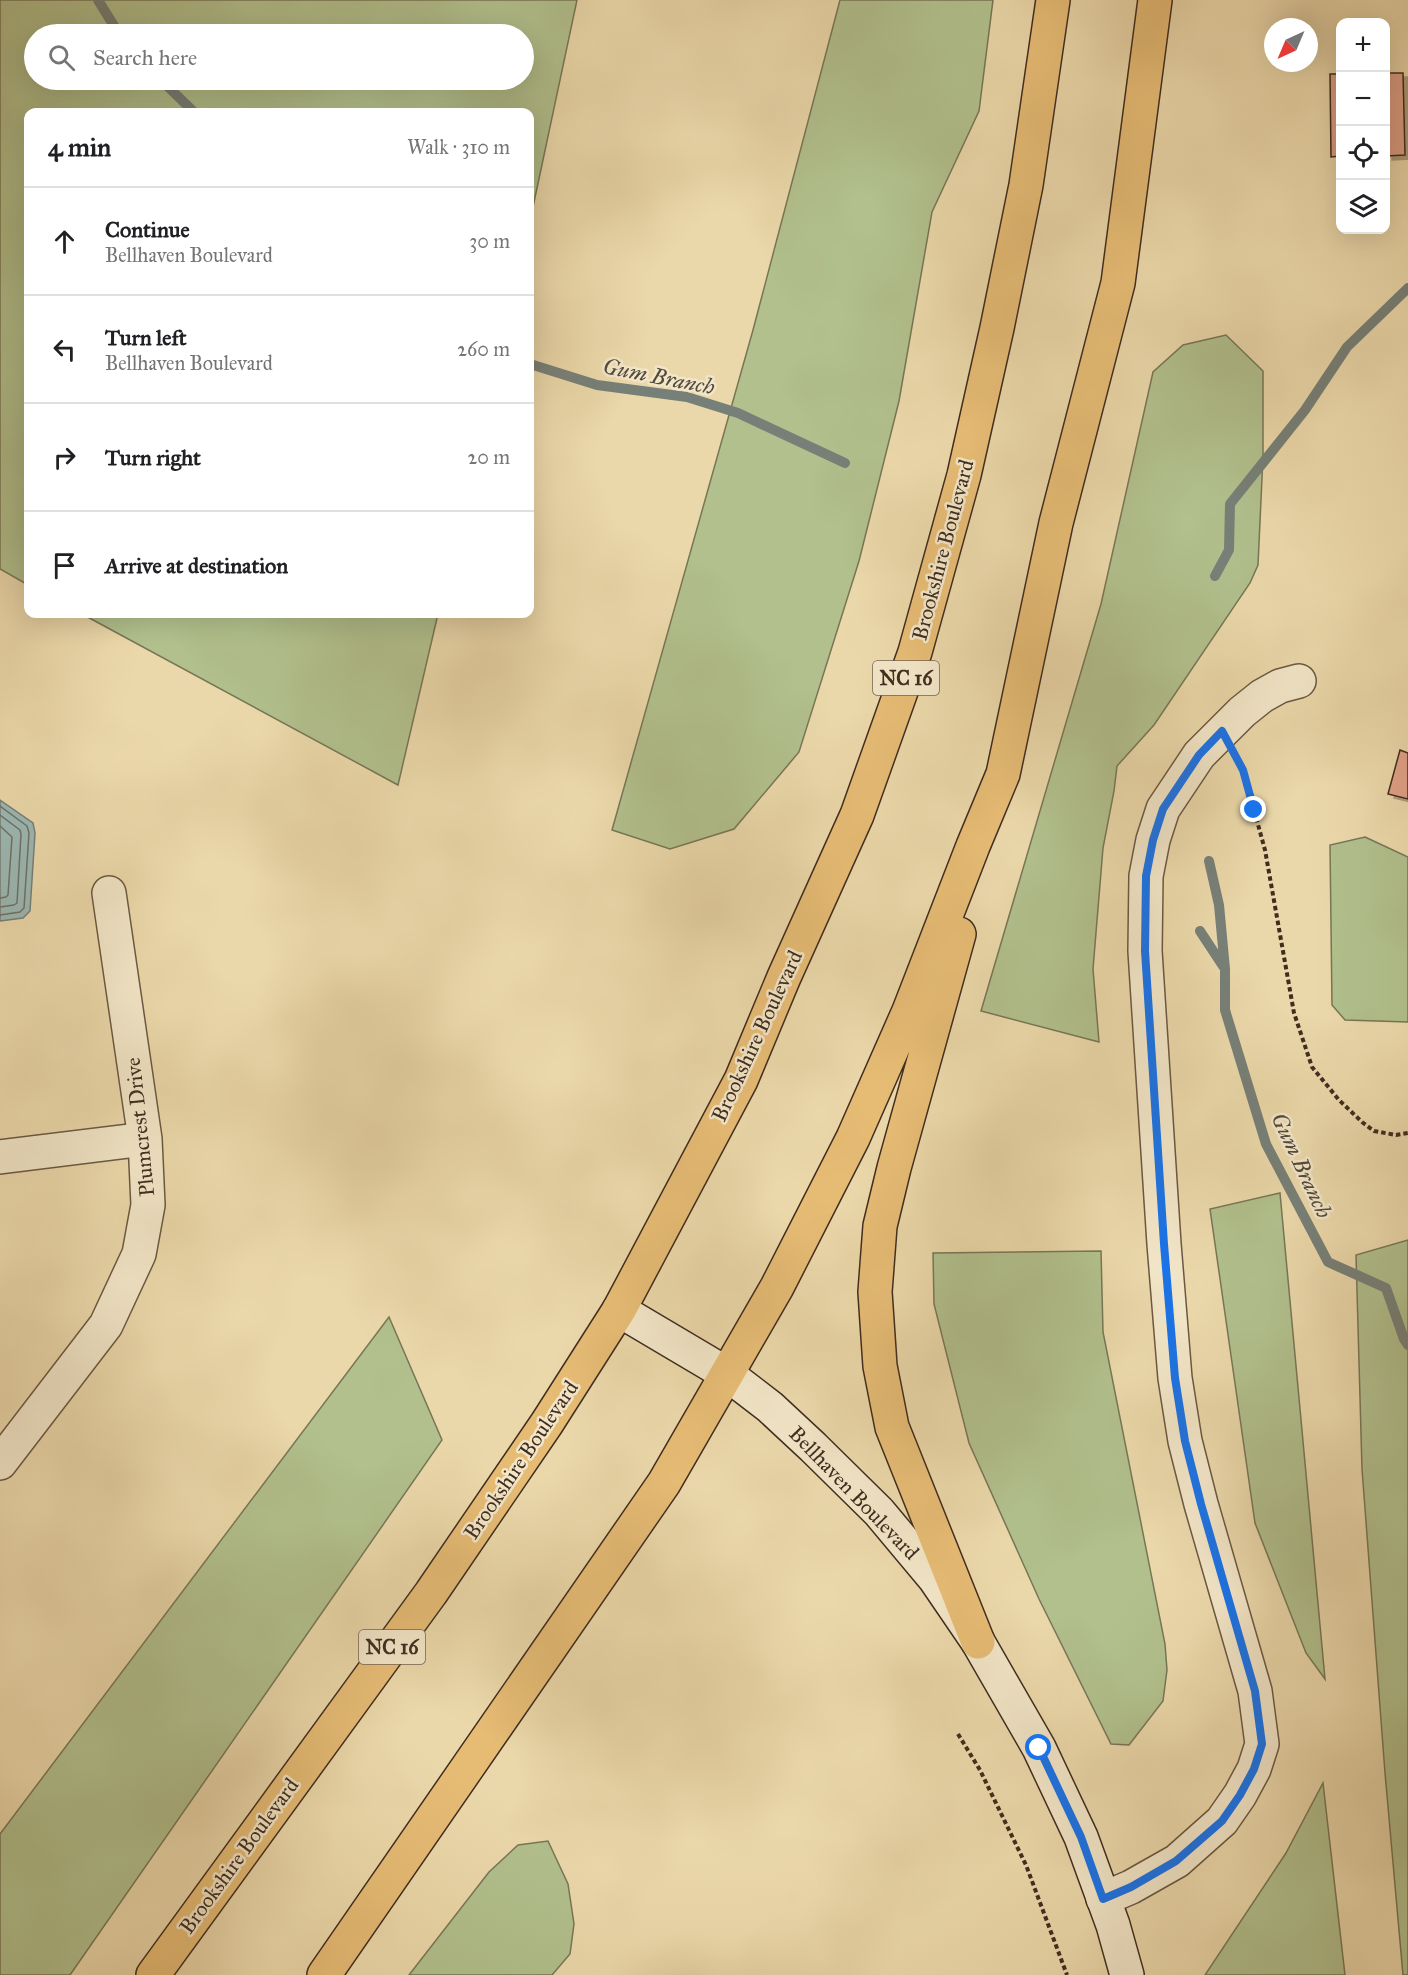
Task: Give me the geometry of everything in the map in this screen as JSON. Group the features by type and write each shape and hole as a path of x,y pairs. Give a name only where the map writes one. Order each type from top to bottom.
{"highway":[{"name":"Brookshire Boulevard","path":"153,1975 431,1593 547,1423 619,1310 741,1080 784,976 857,815 915,652 964,475 997,328 1026,185 1053,0"},
{"path":"978,1642 892,1427 880,1366 875,1292 880,1226 1003,774 1056,523 1118,283 1155,0"},
{"path":"324,1975 664,1483 777,1287 853,1138 909,1011 1003,774"}],"street":[{"path":"1103,1899 1131,1887 1176,1861 1222,1821 1249,1778 1262,1744 1255,1691 1201,1504 1185,1441 1175,1378 1145,951 1146,876 1153,840 1163,809 1199,755 1262,696 1280,686 1299,681"},
{"name":"Plumcrest Drive","path":"0,1463 106,1325 140,1254 148,1205 145,1139 110,893"},
{"path":"0,1157 145,1139"},
{"name":"Bellhaven Boulevard","path":"619,1310 727,1374 770,1407 879,1512 935,1579 978,1642 1039,1748 1081,1837 1113,1925 1127,1975"}],"path":[{"path":"1222,731 1243,770 1265,850 1294,1013 1312,1067 1339,1100 1374,1131 1396,1135 1408,1133"},
{"path":"958,1734 980,1770 1026,1865 1067,1975"}],"green space":[{"path":"0,0 577,0 534,202 534,108 24,108 24,583 0,569"},
{"path":"840,0 993,0 979,111 932,212 899,401 859,561 799,752 734,829 670,849 612,830 753,330"},
{"path":"1226,335 1263,371 1263,456 1258,565 1250,583 1154,725 1117,766 1103,848 1093,969 1099,1042 981,1011 1101,604 1153,372 1183,345"},
{"path":"89,618 437,618 398,785"},
{"path":"1365,837 1408,857 1408,1022 1345,1020 1332,1005 1330,845"},
{"path":"1280,1193 1325,1679 1306,1653 1255,1523 1210,1209"},
{"path":"1408,1240 1408,1975 1403,1975 1362,1469 1356,1255"},
{"path":"1101,1251 1103,1332 1165,1644 1167,1670 1163,1701 1129,1745 1111,1744 1039,1599 969,1443 934,1304 933,1253"},
{"path":"389,1317 442,1440 70,1975 0,1975 0,1834"},
{"path":"1323,1783 1345,1975 1205,1975 1286,1853"},
{"path":"548,1841 568,1884 574,1924 570,1954 552,1975 409,1975 489,1872 518,1845"}],"water":[{"path":"0,800 33,823 35,833 30,911 23,918 0,921"}],"building":[{"path":"1390,73 1403,73 1405,155 1390,156"},
{"path":"1330,74 1336,74 1336,156 1331,157"},
{"path":"1400,750 1408,753 1408,799 1388,794"}],"waterway":[{"name":"Gum Branch","path":"98,0 113,24"},
{"name":"Gum Branch","path":"171,90 190,108"},
{"path":"1215,576 1229,550 1230,504 1305,410 1347,347 1408,288"},
{"name":"Gum Branch","path":"534,365 597,385 687,397 738,413 845,463"},
{"name":"Gum Branch","path":"1209,861 1219,905 1225,969 1225,1010 1266,1144 1328,1262 1386,1288 1408,1345"},
{"name":"Gum Branch","path":"1200,931 1223,966"}],"route":[{"path":"1039,1748 1081,1837 1103,1899 1131,1887 1176,1861 1222,1821 1254,1769 1262,1744 1255,1691 1201,1504 1185,1441 1175,1378 1145,951 1146,876 1153,840 1163,809 1199,755 1222,731 1243,770 1254,810"}]}
